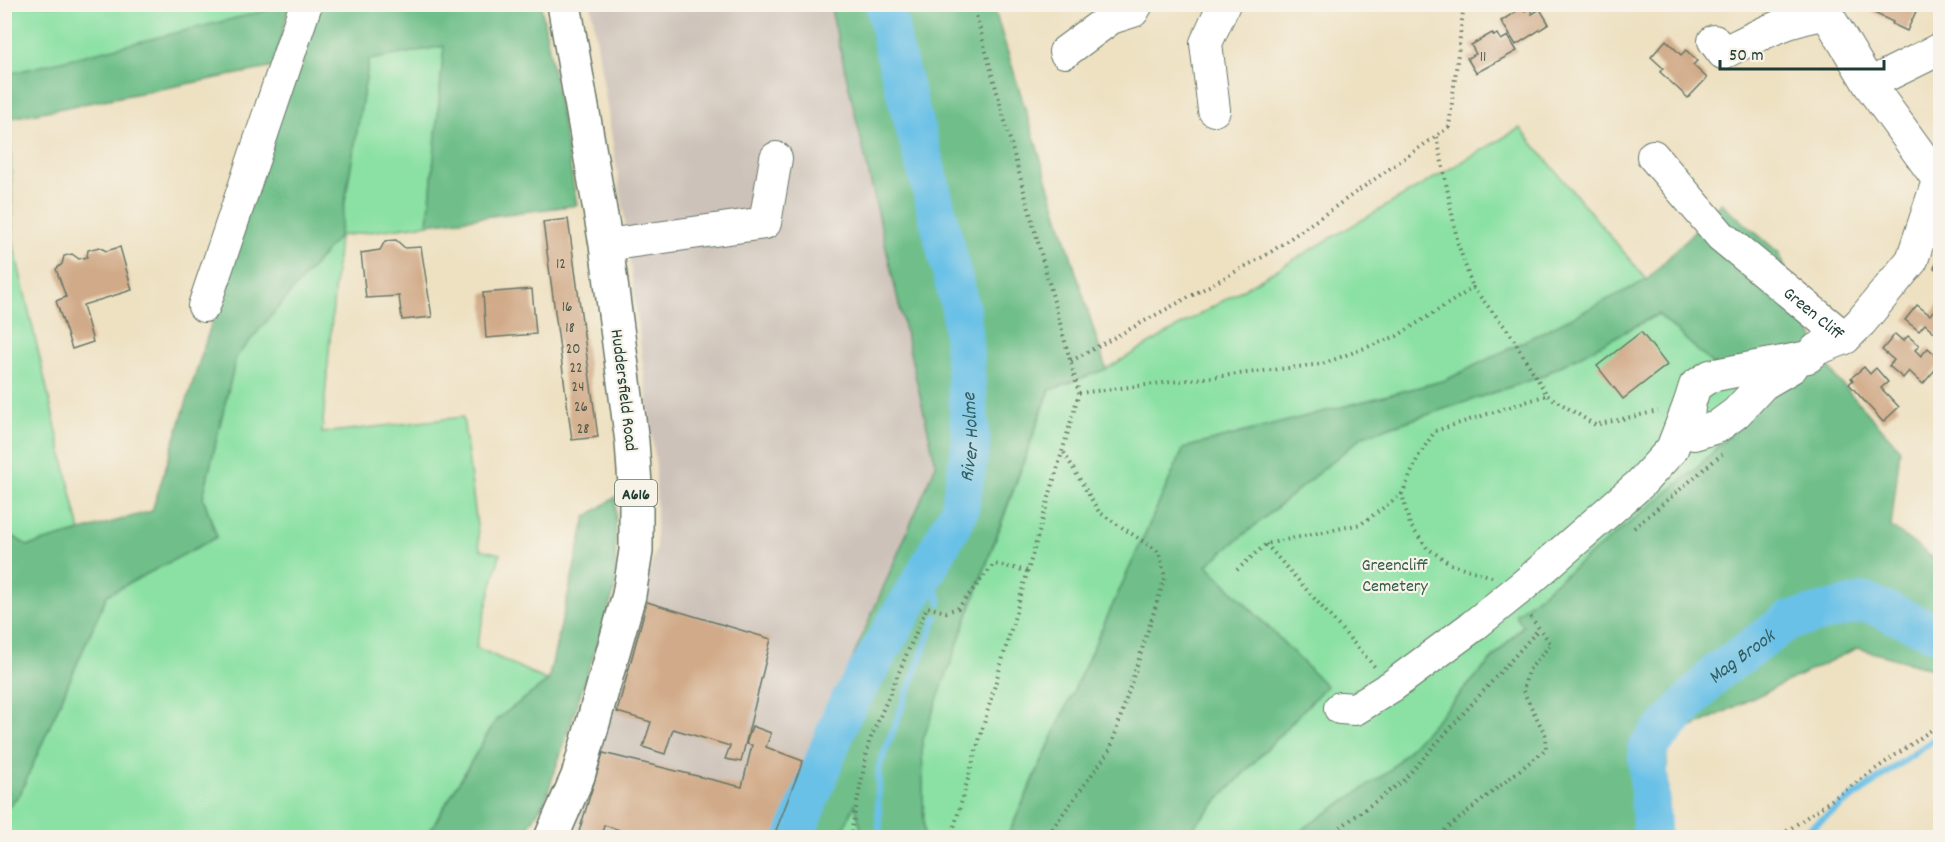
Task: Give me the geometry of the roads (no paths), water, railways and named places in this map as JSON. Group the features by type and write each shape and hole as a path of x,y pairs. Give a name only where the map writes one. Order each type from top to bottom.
{"main road":[{"name":"Huddersfield Road","path":"559,834 578,776 629,595 636,551 636,499 632,442 606,245 564,4"}],"street":[{"path":"204,306 306,4"},
{"path":"1065,52 1111,18 1133,11 1137,4"},
{"path":"1214,110 1206,43 1224,4"},
{"path":"1714,41 1723,53 1777,25 1824,9"},
{"name":"Green Cliff","path":"1653,156 1721,236 1845,338 1912,260 1939,181 1869,84 1824,9"},
{"path":"1869,84 1941,49"},
{"path":"606,245 765,223 776,158"},
{"path":"1689,405 1688,425 1694,434 1717,427 1736,413 1763,384 1808,357 1817,349 1845,338"},
{"path":"1340,708 1355,709 1392,686 1473,626 1531,597 1672,448 1695,386 1710,376 1808,357"}],"waterway":[{"name":"River Holme","path":"794,838 843,713 959,511 971,445 961,311 894,50 885,4"},
{"path":"923,577 937,592 940,603"},
{"name":"Mag Brook","path":"1652,838 1647,748 1716,673 1788,621 1865,602 1940,634"},
{"path":"880,838 879,767 936,617"},
{"path":"1796,838 1940,735"}],"park label":[{"name":"Greencliff Cemetery","path":"1395,574"}]}
